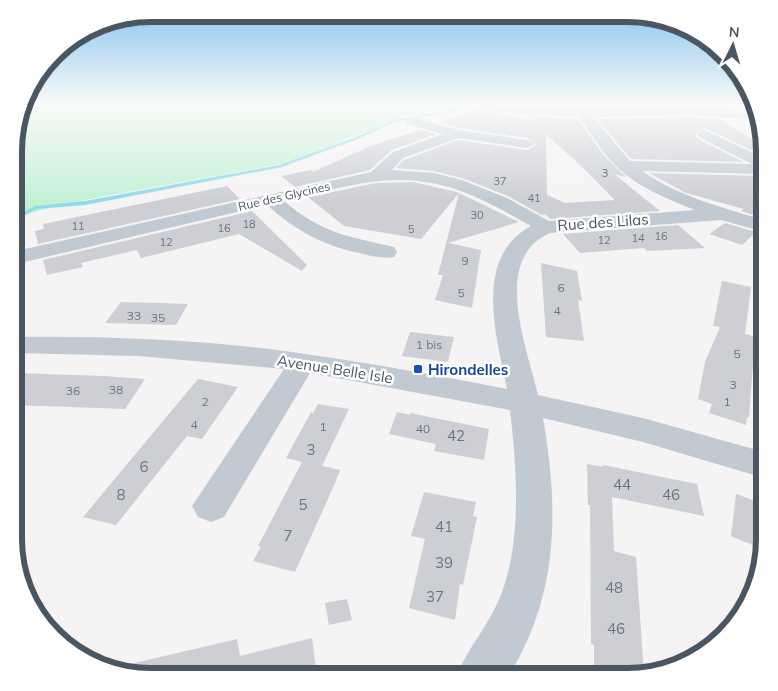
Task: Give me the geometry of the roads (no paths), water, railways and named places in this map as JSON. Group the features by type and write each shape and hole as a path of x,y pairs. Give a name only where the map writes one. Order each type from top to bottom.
{"street":[{"path":"376,176 398,155 451,136"},
{"path":"473,136 528,144"},
{"path":"600,136 626,166 658,188 722,214"},
{"path":"708,136 755,160"},
{"path":"626,166 755,169"},
{"name":"Rue des Glycines","path":"22,256 376,176 417,176 456,182 482,193 546,226"},
{"path":"271,199 295,221 322,237 386,252"},
{"name":"Rue des Lilas","path":"485,668 516,617 528,577 534,504 524,402 507,333 504,292 507,274 520,242 546,226 722,214 755,223"},
{"name":"Avenue Belle Isle","path":"22,345 172,349 302,363 524,402 675,438 756,463"},
{"path":"211,506 302,363"}],"waterway":[{"path":"22,214 36,208 85,203 280,166 361,136"}],"place":[{"name":"Hirondelles","path":"418,369"}]}
